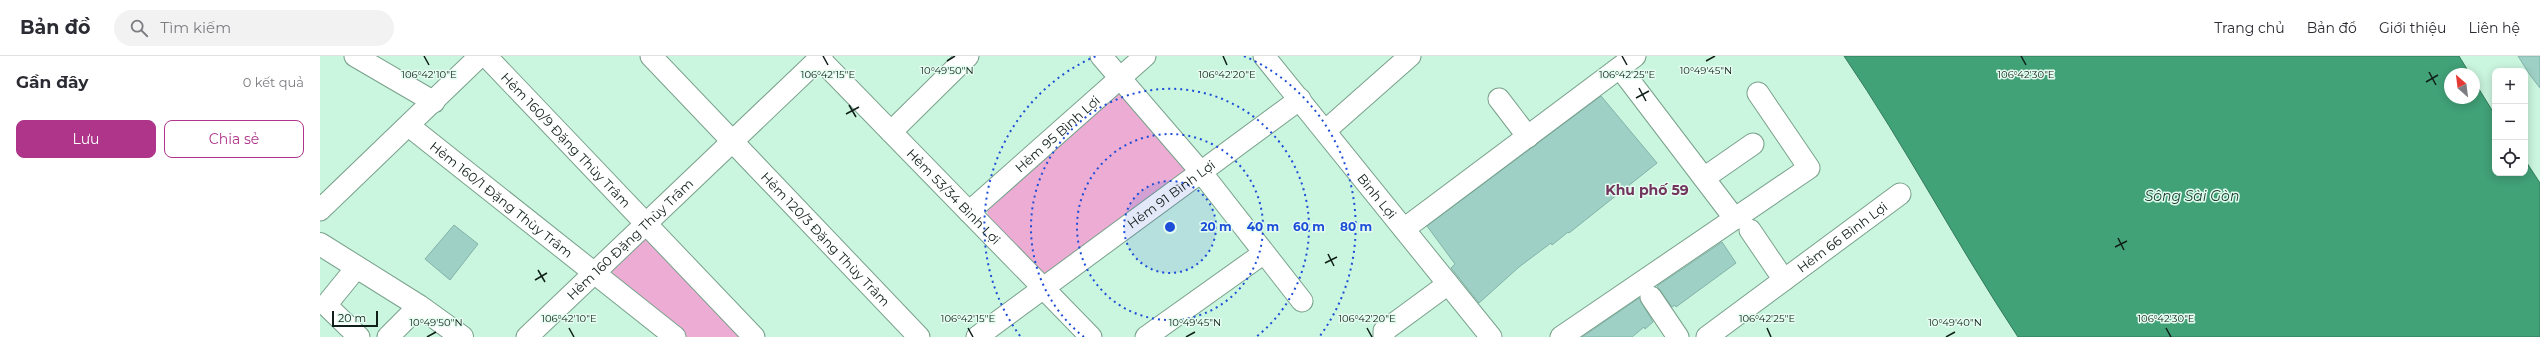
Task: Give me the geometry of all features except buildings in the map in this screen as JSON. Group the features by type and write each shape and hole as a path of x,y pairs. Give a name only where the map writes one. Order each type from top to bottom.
{"main road":[{"path":"320,244 419,306 462,337"}],"street":[{"path":"356,56 434,102"},
{"path":"320,210 434,102 480,56"},
{"name":"Hẻm 160/9 Đặng Thùy Trâm","path":"486,56 754,337"},
{"name":"Hẻm 120/3 Đặng Thùy Trâm","path":"651,56 918,337"},
{"path":"891,132 968,56"},
{"path":"1101,56 1201,172 1302,302"},
{"name":"Hẻm 95 Bình Lợi","path":"969,212 1145,56"},
{"name":"Bình Lợi","path":"1264,56 1491,337"},
{"path":"1325,131 1410,56"},
{"name":"Hẻm 160 Đặng Thùy Trâm","path":"527,337 819,57"},
{"name":"Hẻm 53/34 Bình Lợi","path":"819,57 1091,337"},
{"path":"1404,229 1627,62"},
{"name":"Hẻm 66 Bình Lợi","path":"1627,62 1704,178 1784,280"},
{"path":"1561,337 1742,225 1809,168 1758,93"},
{"name":"Hẻm 91 Bình Lợi","path":"977,337 1300,99"},
{"path":"1499,99 1528,137"},
{"name":"Hẻm 160/1 Đặng Thùy Trâm","path":"409,126 675,337"},
{"path":"1704,178 1753,144"},
{"name":"Hẻm 66 Bình Lợi","path":"1707,337 1900,194"},
{"path":"1146,337 1264,253"},
{"path":"357,267 326,305 359,337"},
{"path":"1384,337 1384,331 1448,284"},
{"path":"1651,297 1678,337"},
{"path":"388,337 419,306"}],"shaded area":[{"path":"1116,93 1124,94 1188,167 1185,175 1041,277 988,219 987,208"},
{"path":"643,239 652,241 743,337 687,337 613,278 612,269"}],"water":[{"name":"Sông Sài Gòn","path":"1844,56 2459,56 2466,68 2444,68 2444,104 2480,104 2480,91 2492,110 2492,176 2528,176 2528,165 2540,183 2540,337 2018,337 1867,90"}],"district":[{"name":"Khu phố 59","path":"1647,190"}]}
